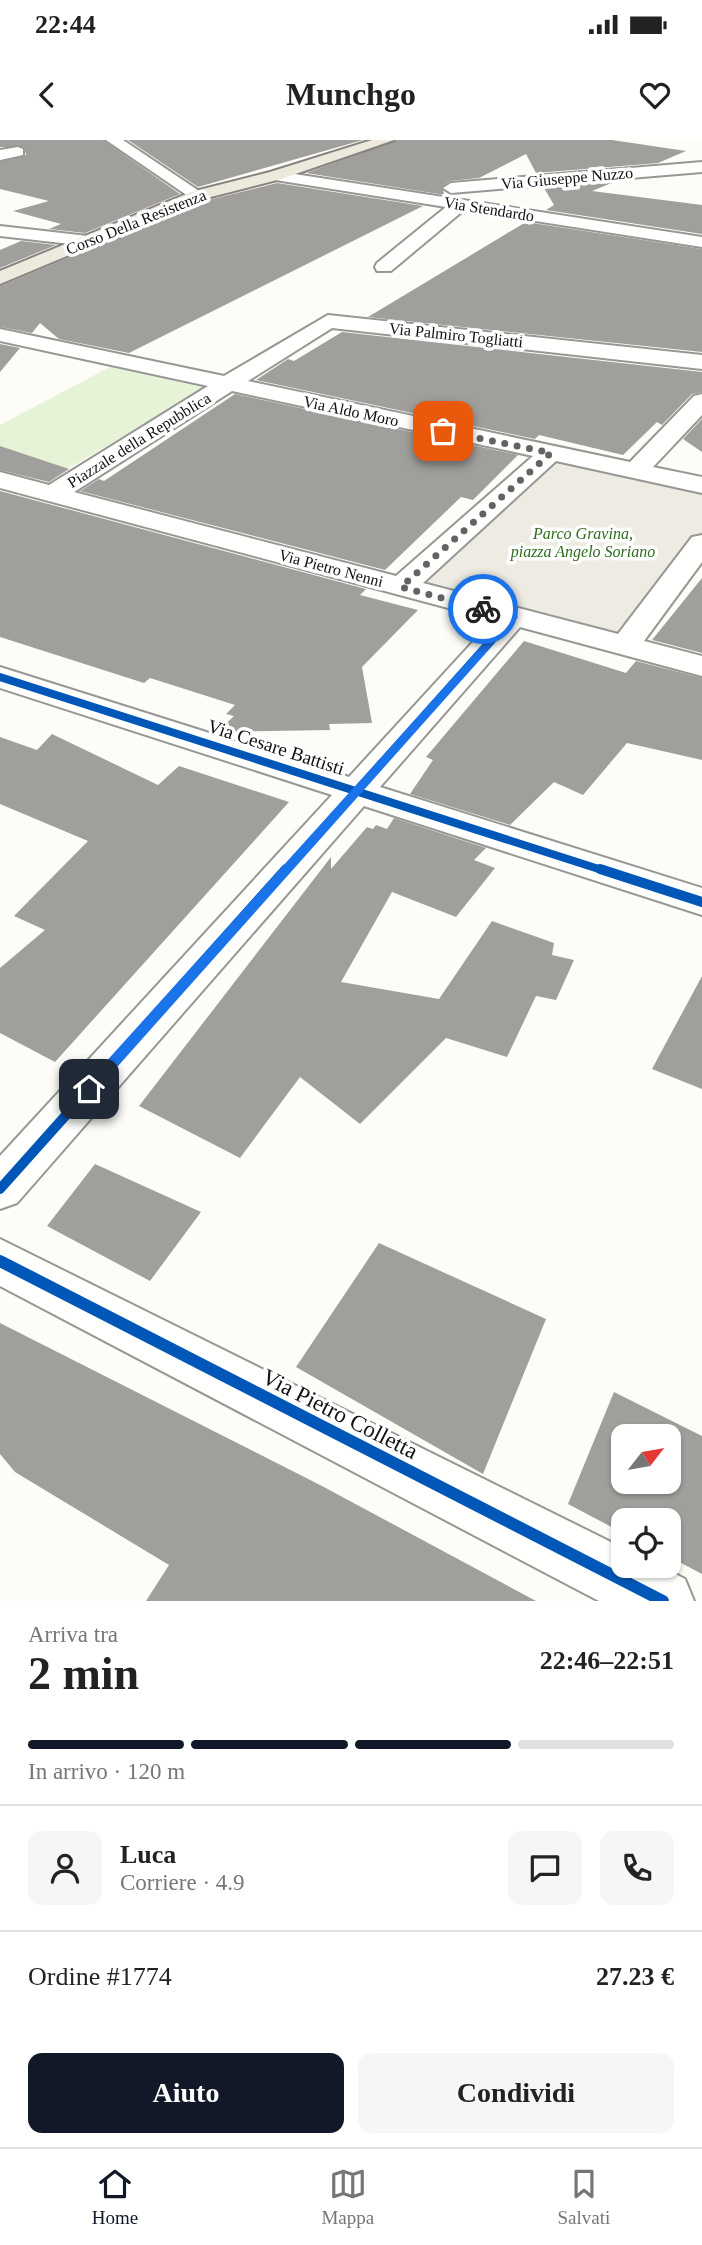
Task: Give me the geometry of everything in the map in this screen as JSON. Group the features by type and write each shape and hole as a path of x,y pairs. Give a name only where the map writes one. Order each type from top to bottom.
{"main road":[{"name":"Corso Della Resistenza","path":"0,278 197,195 275,176 387,140"}],"street":[{"path":"113,140 197,195"},
{"path":"0,155 18,152"},
{"name":"Via Giuseppe Nuzzo","path":"390,193 702,167"},
{"name":"Via Stendardo","path":"275,176 702,242"},
{"path":"384,267 461,204"},
{"path":"0,231 88,241"},
{"name":"Via Palmiro Togliatti","path":"227,385 328,321 702,362"},
{"name":"Via Aldo Moro","path":"0,335 702,485"},
{"name":"Piazzale della Repubblica","path":"51,494 227,385"},
{"path":"635,471 702,401"},
{"path":"401,587 551,453"},
{"name":"Via Pietro Nenni","path":"0,481 702,666"},
{"path":"625,646 702,543"},
{"path":"0,1189 513,617"},
{"name":"Via Cesare Battisti","path":"0,677 702,902"},
{"name":"Via Pietro Colletta","path":"0,1261 663,1601"}],"green space":[{"path":"110,367 206,388 50,479 0,465 0,425"}],"shaded area":[{"name":"Parco Gravina, piazza Angelo Soriano","path":"551,453 702,485 702,543 625,646 401,587"}],"building":[{"path":"0,140 103,140 180,194 85,233 49,229 61,224 13,211 49,201 0,189 0,162 26,155 24,147 0,147"},
{"path":"128,140 363,140 198,187"},
{"path":"397,140 612,140 686,151 658,163 536,173 526,154 479,178 450,181 441,187 445,195 306,173"},
{"path":"614,182 592,191 702,205 702,234 546,210 554,205 544,188"},
{"path":"277,183 423,206 129,353 59,339 40,323 32,333 0,327 0,286 204,201"},
{"path":"526,222 702,249 702,352 368,317"},
{"path":"21,241 56,245 0,268 0,250"},
{"path":"342,332 702,372 702,392 692,394 662,425 657,422 623,455 539,435 535,439 256,380 288,359 294,361"},
{"path":"0,344 20,348 0,372"},
{"path":"235,394 518,455 473,500 461,497 385,570 80,491 99,479 104,481"},
{"path":"702,419 702,452 683,439"},
{"path":"0,446 69,469 49,482 0,470"},
{"path":"0,491 366,589 360,595 418,610 362,667 372,723 329,724 330,730 217,732 234,716 226,714 235,705 150,678 144,683 0,637"},
{"path":"702,578 702,653 652,640"},
{"path":"524,641 626,673 636,661 702,678 702,760 627,743 583,795 554,782 510,825 410,794 433,760 426,757"},
{"path":"52,734 158,785 179,766 289,802 55,1062 0,1033 0,968 45,930 14,916 88,841 0,804 0,737 37,750"},
{"path":"394,818 486,848 474,860 495,868 456,917 392,892 341,982 439,999 492,921 554,943 552,955 574,960 556,1000 536,996 507,1057 446,1038 360,1124 300,1077 240,1158 139,1106 331,857 331,869 367,827 373,829 376,825 387,829"},
{"path":"702,976 702,1089 652,1069"},
{"path":"95,1164 201,1212 150,1281 47,1226"},
{"path":"379,1243 546,1319 483,1474 296,1367"},
{"path":"0,1323 322,1486 536,1601 146,1601 169,1565 15,1472 0,1454"},
{"path":"614,1392 678,1424 611,1424 611,1494 681,1494 681,1426 702,1436 702,1574 681,1563 681,1508 611,1508 611,1527 568,1504"}],"cycle path":[{"path":"0,1189 513,616"},
{"path":"0,677 702,902"},
{"path":"0,1261 663,1601"}],"way so far":[{"path":"443,431 551,453 401,587 483,609"}],"route":[{"path":"89,1089 513,617 483,609"}]}
